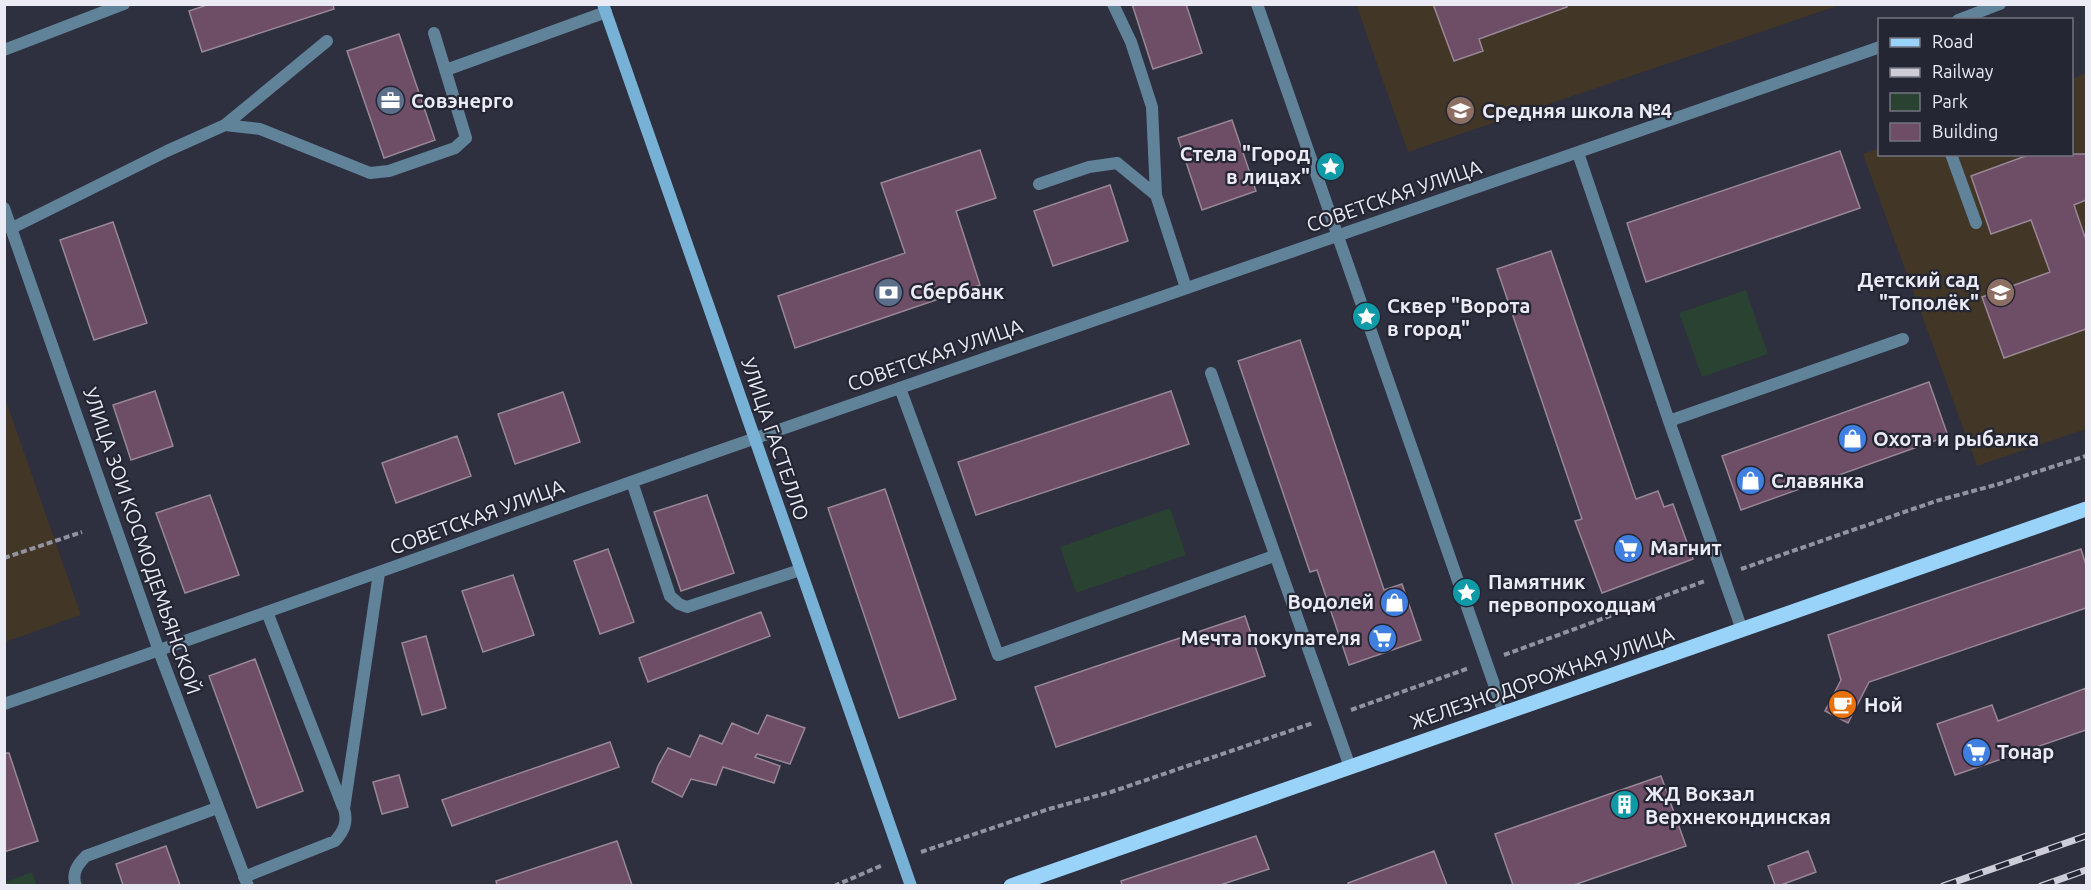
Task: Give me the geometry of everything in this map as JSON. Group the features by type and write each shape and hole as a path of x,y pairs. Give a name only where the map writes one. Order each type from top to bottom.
{"main road":[{"name":"УЛИЦА ГАСТЕЛЛО","path":"604,8 911,885"},
{"name":"ЖЕЛЕЗНОДОРОЖНАЯ УЛИЦА","path":"1011,885 2086,509"}],"street":[{"path":"4,50 124,4"},
{"path":"1113,4 1131,42 1152,107 1156,195 1185,288"},
{"path":"1257,4 1504,713"},
{"path":"1963,18 2000,4"},
{"path":"446,70 604,8"},
{"path":"225,125 260,129 370,173 389,171 455,148 466,138 434,33"},
{"path":"12,228 225,125 327,41"},
{"name":"СОВЕТСКАЯ УЛИЦА","path":"4,704 1185,288 1338,237 1878,48"},
{"path":"1578,153 1668,421 1742,630"},
{"path":"1952,156 1976,223"},
{"path":"1039,184 1089,167 1117,163 1156,195"},
{"name":"УЛИЦА ЗОИ КОСМОДЕМЬЯНСКОЙ","path":"4,208 159,651 246,881"},
{"path":"1668,421 1903,339"},
{"path":"1211,373 1350,767"},
{"path":"900,388 998,655 1274,556"},
{"path":"632,482 670,596 679,604 687,607 800,570"},
{"path":"344,809 378,573"},
{"path":"246,881 335,841 342,833 347,819 267,612"},
{"path":"76,885 74,880 77,865 86,856 217,808"}],"path":[{"path":"834,885 901,859 1049,809 1111,792 1331,717 1611,614 1936,501 1999,484 2086,456"},
{"path":"4,558 82,532"}],"shaded area":[{"name":"Средняя школа №4","path":"1356,4 1840,5 1408,152"},
{"name":"Детский сад \"Тополёк\"","path":"2086,73 2086,429 1977,466 1863,154 1878,148 1878,156 2073,156 2073,79"},
{"path":"5,398 81,615 4,642"}],"green space":[{"path":"1746,290 1768,354 1702,377 1679,313"},
{"path":"1170,508 1186,555 1076,593 1060,547"},
{"path":"32,872 37,885 5,885 5,882"}],"building":[{"path":"210,4 333,4 334,9 202,52 189,11"},
{"path":"1132,4 1186,4 1202,53 1153,69"},
{"path":"1433,4 1567,4 1567,7 1479,39 1483,51 1454,61"},
{"path":"399,34 435,140 384,158 347,51"},
{"path":"1232,120 1256,191 1202,210 1178,138"},
{"path":"980,150 996,198 956,211 980,285 795,348 778,296 905,253 881,183"},
{"path":"1840,151 1860,208 1646,282 1627,223"},
{"path":"2086,154 2086,200 2074,205 2086,240 2086,329 2004,358 1982,297 2050,272 2031,220 1991,234 1971,176 2026,156"},
{"path":"1110,185 1128,241 1053,266 1034,211"},
{"path":"113,222 147,323 94,340 60,240"},
{"path":"1551,251 1636,499 1658,491 1664,507 1673,504 1693,559 1602,593 1575,521 1582,519 1497,269"},
{"path":"1300,340 1384,590 1402,584 1421,640 1349,665 1317,570 1310,572 1238,361"},
{"path":"1929,382 1948,436 1741,510 1722,456"},
{"path":"155,391 173,446 131,460 113,405"},
{"path":"1171,391 1189,444 976,515 958,462"},
{"path":"563,392 580,442 515,464 498,414"},
{"path":"457,436 471,476 396,503 382,463"},
{"path":"885,489 956,699 899,718 828,508"},
{"path":"210,495 239,575 185,593 156,513"},
{"path":"707,495 734,573 681,591 654,512"},
{"path":"608,549 634,622 600,634 574,561"},
{"path":"2081,549 2086,565 2086,608 1869,682 1848,723 1825,711 1841,680 1828,635"},
{"path":"513,575 534,635 483,652 462,591"},
{"path":"761,612 770,636 648,682 639,658"},
{"path":"1245,616 1265,676 1056,747 1035,687"},
{"path":"426,636 446,708 422,715 402,643"},
{"path":"255,659 303,791 257,808 209,676"},
{"path":"2086,688 2086,730 1955,775 1937,724 1992,705 1998,721"},
{"path":"767,715 805,728 790,764 757,754 755,757 780,766 774,783 723,767 716,785 691,779 682,797 652,782 668,748 690,757 700,735 722,744 732,723 758,734"},
{"path":"610,742 619,767 452,826 442,800"},
{"path":"4,753 9,753 38,841 4,852"},
{"path":"399,775 408,807 382,814 373,782"},
{"name":"ЖД Вокзал Верхнекондинская","path":"1661,776 1686,846 1574,885 1513,885 1495,834"},
{"path":"1256,836 1269,869 1220,885 1122,885 1121,881"},
{"path":"617,841 632,885 497,885 496,881"},
{"path":"166,846 180,885 123,885 116,864"},
{"path":"1434,851 1447,885 1348,885 1348,883"},
{"path":"1808,851 1816,872 1781,885 1775,885 1768,866"}],"railway":[{"path":"1943,886 2086,836"},
{"path":"2041,886 2086,870"}],"place":[{"name":"Совэнерго","path":"390,101"},
{"name":"Средняя школа №4","path":"1461,111"},
{"name":"Стела \"Город в лицах\"","path":"1331,166"},
{"name":"Сбербанк","path":"889,292"},
{"name":"Детский сад \"Тополёк\"","path":"2000,292"},
{"name":"Сквер \"Ворота в город\"","path":"1366,317"},
{"name":"Охота и рыбалка","path":"1852,439"},
{"name":"Славянка","path":"1750,481"},
{"name":"Магнит","path":"1629,548"},
{"name":"Памятник первопроходцам","path":"1467,593"},
{"name":"Водолей","path":"1395,602"},
{"name":"Мечта покупателя","path":"1382,638"},
{"name":"Ной","path":"1843,705"},
{"name":"Тонар","path":"1976,752"},
{"name":"ЖД Вокзал Верхнекондинская","path":"1624,805"}]}
